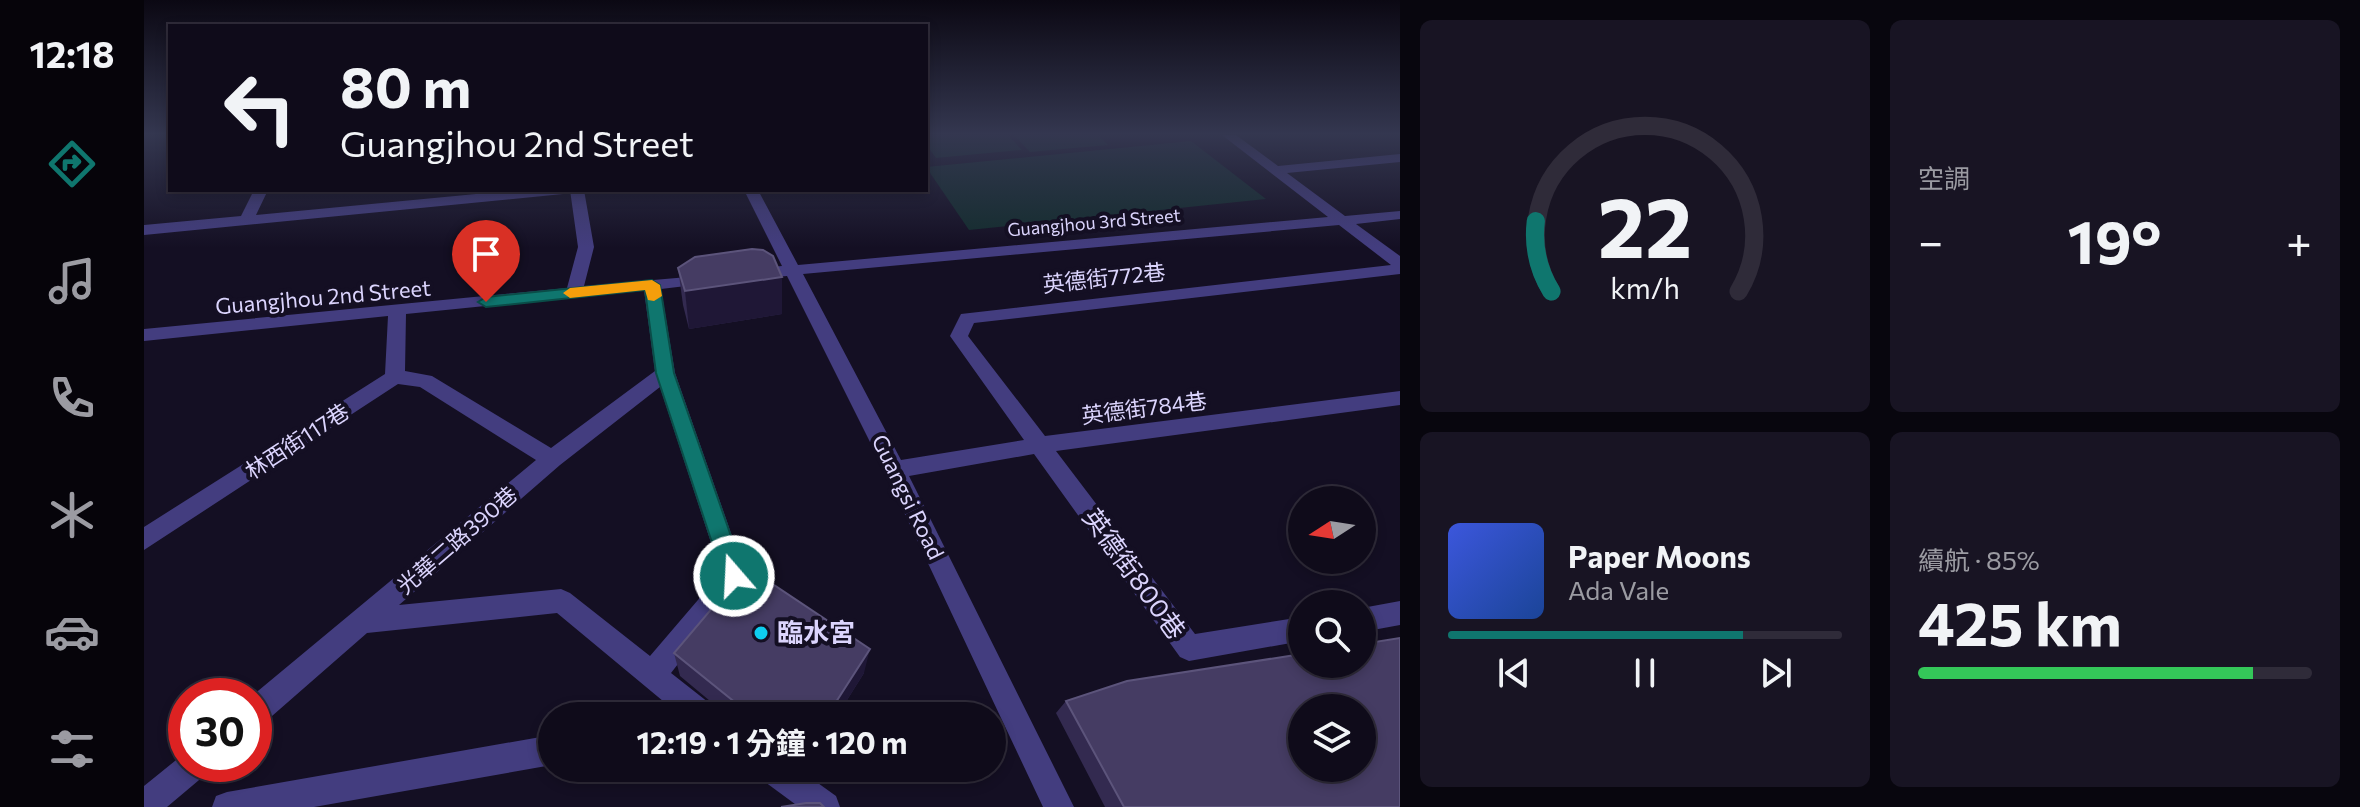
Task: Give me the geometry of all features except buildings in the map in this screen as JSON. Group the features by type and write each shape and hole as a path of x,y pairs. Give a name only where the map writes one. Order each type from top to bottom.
{"street":[{"path":"1279,173 1400,267"},
{"path":"246,221 260,192"},
{"path":"398,206 402,192"},
{"path":"144,230 542,192"},
{"path":"574,292 586,247 577,192"},
{"name":"Guangsi Road","path":"752,192 895,470 1059,807"},
{"name":"Guangjhou 3rd Street","path":"791,270 1400,215"},
{"name":"英德街772巷","path":"1040,445 959,336 967,318 1400,267"},
{"name":"Guangjhou 2nd Street","path":"144,335 397,312 791,270"},
{"path":"652,285 665,373 734,576 653,673"},
{"path":"397,312 395,377 425,381 552,459"},
{"name":"光華二路390巷","path":"272,698 552,459 665,373"},
{"name":"林西街117巷","path":"144,540 395,377"},
{"name":"英德街784巷","path":"895,470 1040,445 1400,398"},
{"name":"英德街800巷","path":"1040,445 1189,648 1288,631"},
{"path":"363,621 561,601 687,702"},
{"path":"1376,617 1400,613"},
{"path":"227,807 538,752"},
{"path":"144,806 173,782"},
{"path":"791,782 825,807"}],"green space":[{"path":"930,173 1232,173 1266,199 969,230"}],"slow traffic":[{"path":"570,293 652,285 654,296"}],"place":[{"name":"臨水宮","path":"761,633"}],"route":[{"path":"486,302 652,285 665,373 734,576"}]}
